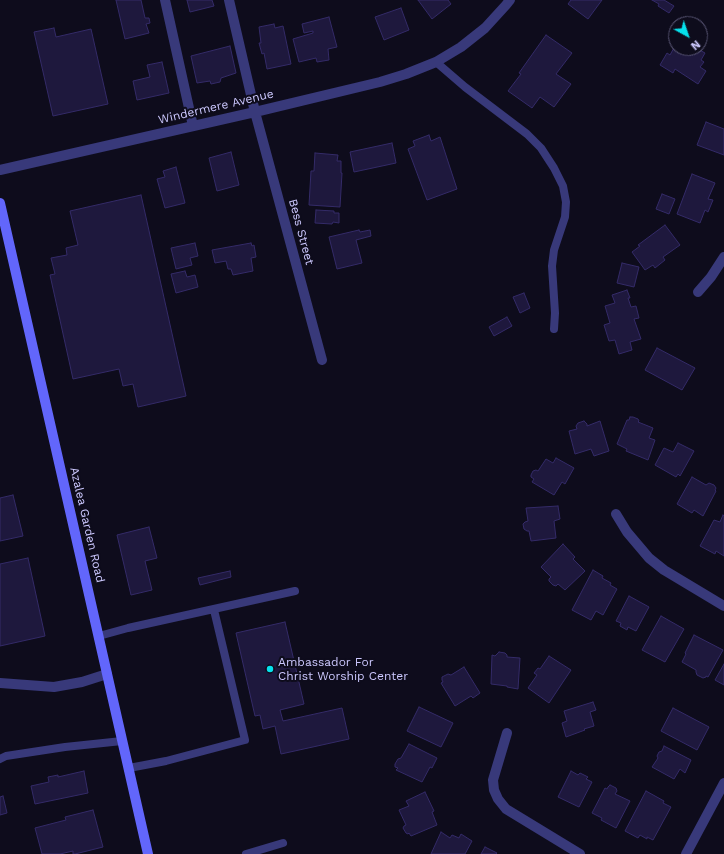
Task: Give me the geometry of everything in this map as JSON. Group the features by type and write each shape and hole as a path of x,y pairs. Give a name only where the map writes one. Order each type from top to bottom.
{"main road":[{"name":"Azalea Garden Road","path":"0,203 148,854"}],"street":[{"path":"165,0 193,126"},
{"name":"Bess Street","path":"229,0 255,112 322,360"},
{"name":"Windermere Avenue","path":"0,170 255,112 380,82 406,74 436,62 461,47 485,28 510,0"},
{"path":"698,292 711,277 724,256"},
{"path":"616,514 627,532 654,562 664,570 724,606"},
{"path":"0,684 54,687 82,682 107,674"},
{"path":"507,732 493,780 494,790 498,799 506,809 580,854"},
{"path":"686,854 724,783"}],"lane":[{"path":"436,62 465,87 527,134 541,148 554,168 563,186 566,202 565,217 554,250 552,266 555,313 554,329"},
{"path":"99,636 128,628 295,591"},
{"path":"129,768 245,740 214,610"},
{"path":"0,759 6,756 65,747 122,741"},
{"path":"246,854 283,843"}],"building":[{"path":"116,0 141,0 145,18 149,18 150,23 146,24 149,33 125,39"},
{"path":"187,0 212,0 214,6 190,12"},
{"path":"418,0 448,0 451,4 432,19"},
{"path":"571,0 602,0 588,19 568,4"},
{"path":"652,0 664,0 674,6 669,13"},
{"path":"401,8 409,30 384,40 375,17"},
{"path":"329,17 337,47 328,49 329,60 317,62 316,58 299,62 293,39 313,33 313,31 304,33 302,24"},
{"path":"274,24 275,28 283,26 291,64 267,69 264,53 262,54 259,43 261,43 259,27"},
{"path":"54,28 56,37 91,29 108,104 53,116 34,32"},
{"path":"546,35 572,53 556,74 571,84 554,107 540,97 532,108 508,91 521,74 519,73"},
{"path":"230,46 236,73 221,78 220,82 211,84 210,81 197,83 191,56"},
{"path":"667,53 668,56 703,56 701,60 704,62 700,67 706,71 698,84 675,69 673,73 660,65"},
{"path":"162,62 169,93 137,100 133,81 150,77 147,65"},
{"path":"706,122 724,129 724,155 697,145"},
{"path":"429,135 431,141 440,137 457,189 427,200 408,149 415,146 413,141"},
{"path":"392,143 396,163 354,172 350,152"},
{"path":"231,152 239,185 217,191 209,158"},
{"path":"315,153 338,155 337,161 341,161 342,173 340,207 309,205 311,171 314,171"},
{"path":"176,167 185,203 165,208 157,179 165,177 163,171"},
{"path":"692,174 715,183 708,199 713,200 708,212 705,210 700,223 677,214"},
{"path":"662,194 675,199 669,214 656,209"},
{"path":"141,195 186,396 138,407 133,384 123,386 119,369 73,379 50,275 55,274 51,258 67,255 66,248 78,245 70,211"},
{"path":"316,210 334,211 334,213 339,213 339,223 315,223"},
{"path":"665,225 680,245 663,257 665,260 655,268 653,265 645,270 632,252 640,246 638,245"},
{"path":"359,230 360,232 370,230 371,236 356,240 362,263 337,269 329,237"},
{"path":"195,243 198,256 190,258 192,265 176,269 171,248"},
{"path":"251,243 252,246 254,245 256,257 251,258 253,271 233,275 231,269 228,269 226,261 215,263 212,250"},
{"path":"622,263 639,267 634,287 617,283"},
{"path":"185,271 187,277 195,275 198,287 176,293 171,274"},
{"path":"627,290 631,307 636,306 639,318 634,319 641,339 630,342 632,350 619,354 615,340 609,341 604,325 610,323 605,306 615,303 612,295"},
{"path":"524,293 530,308 520,313 513,297"},
{"path":"507,317 512,326 494,336 489,327"},
{"path":"657,348 695,368 682,390 645,370"},
{"path":"630,417 638,419 638,422 653,428 649,438 655,440 648,460 626,451 627,449 617,444 627,420 629,420"},
{"path":"584,421 587,426 600,421 609,451 594,456 591,449 575,454 569,431 577,429 576,426 578,423"},
{"path":"678,443 694,451 680,476 678,474 676,477 655,465 664,448 673,452"},
{"path":"556,458 574,468 565,484 562,482 554,495 532,482 534,479 531,475 533,471 538,471 546,459 553,463"},
{"path":"692,477 706,485 709,483 714,485 716,488 716,491 703,516 694,510 692,513 677,504"},
{"path":"13,495 23,536 0,541 0,498"},
{"path":"558,506 560,519 554,521 556,538 531,541 529,531 524,529 523,524 528,521 526,508"},
{"path":"723,515 724,556 716,551 715,554 700,546 714,520 720,522"},
{"path":"149,527 157,558 145,561 152,590 131,595 117,535"},
{"path":"563,544 575,557 573,559 585,571 565,590 558,584 556,586 553,585 549,581 551,577 541,567"},
{"path":"28,558 45,636 0,646 0,564"},
{"path":"593,570 603,576 602,578 611,583 610,585 617,589 603,615 596,611 591,620 572,610"},
{"path":"230,571 231,577 200,585 198,578"},
{"path":"629,596 649,607 636,631 628,627 627,630 620,626 621,623 616,621"},
{"path":"661,616 684,629 665,662 642,650"},
{"name":"Ambassador For Christ Worship Center","path":"285,622 304,704 280,710 283,721 342,708 349,739 281,754 275,726 263,729 260,715 255,716 236,633"},
{"path":"694,635 723,650 708,677 706,676 703,678 697,675 696,670 682,662"},
{"path":"499,652 505,653 507,657 520,658 518,689 491,684 492,655 495,656"},
{"path":"549,656 571,670 549,703 528,688 537,675 534,673 538,668 540,669"},
{"path":"724,664 724,685 715,680"},
{"path":"464,667 480,693 473,698 471,696 455,706 441,683 443,682 442,677 448,674 451,675"},
{"path":"593,702 596,710 590,712 594,726 566,737 562,723 567,721 564,711"},
{"path":"419,707 453,723 441,747 407,731"},
{"path":"673,708 709,727 697,750 661,731"},
{"path":"409,744 437,758 422,782 396,770 398,768 395,767 395,764 398,759 401,758"},
{"path":"664,746 691,760 685,773 680,769 674,779 652,767 658,758 657,756 659,752 662,751"},
{"path":"84,771 88,793 35,804 31,786 49,782 48,777 58,775 58,777"},
{"path":"571,771 578,775 580,773 588,777 586,779 592,782 579,807 558,797"},
{"path":"610,785 616,788 617,791 615,794 630,801 616,828 592,813 605,788 607,789"},
{"path":"646,791 664,801 663,803 671,807 653,840 647,837 647,839 640,835 638,838 625,831"},
{"path":"425,792 434,811 432,812 437,825 411,836 409,833 406,833 403,828 406,825 399,810 409,806 406,801"},
{"path":"3,796 7,813 0,815 0,797"},
{"path":"93,810 103,847 75,854 73,854 73,851 60,854 42,854 35,828 66,820 65,817"},
{"path":"441,832 450,838 452,835 459,838 461,834 472,841 465,854 431,854"},
{"path":"485,847 497,853 481,854"}],"place":[{"name":"Ambassador For Christ Worship Center","path":"270,669"}]}
